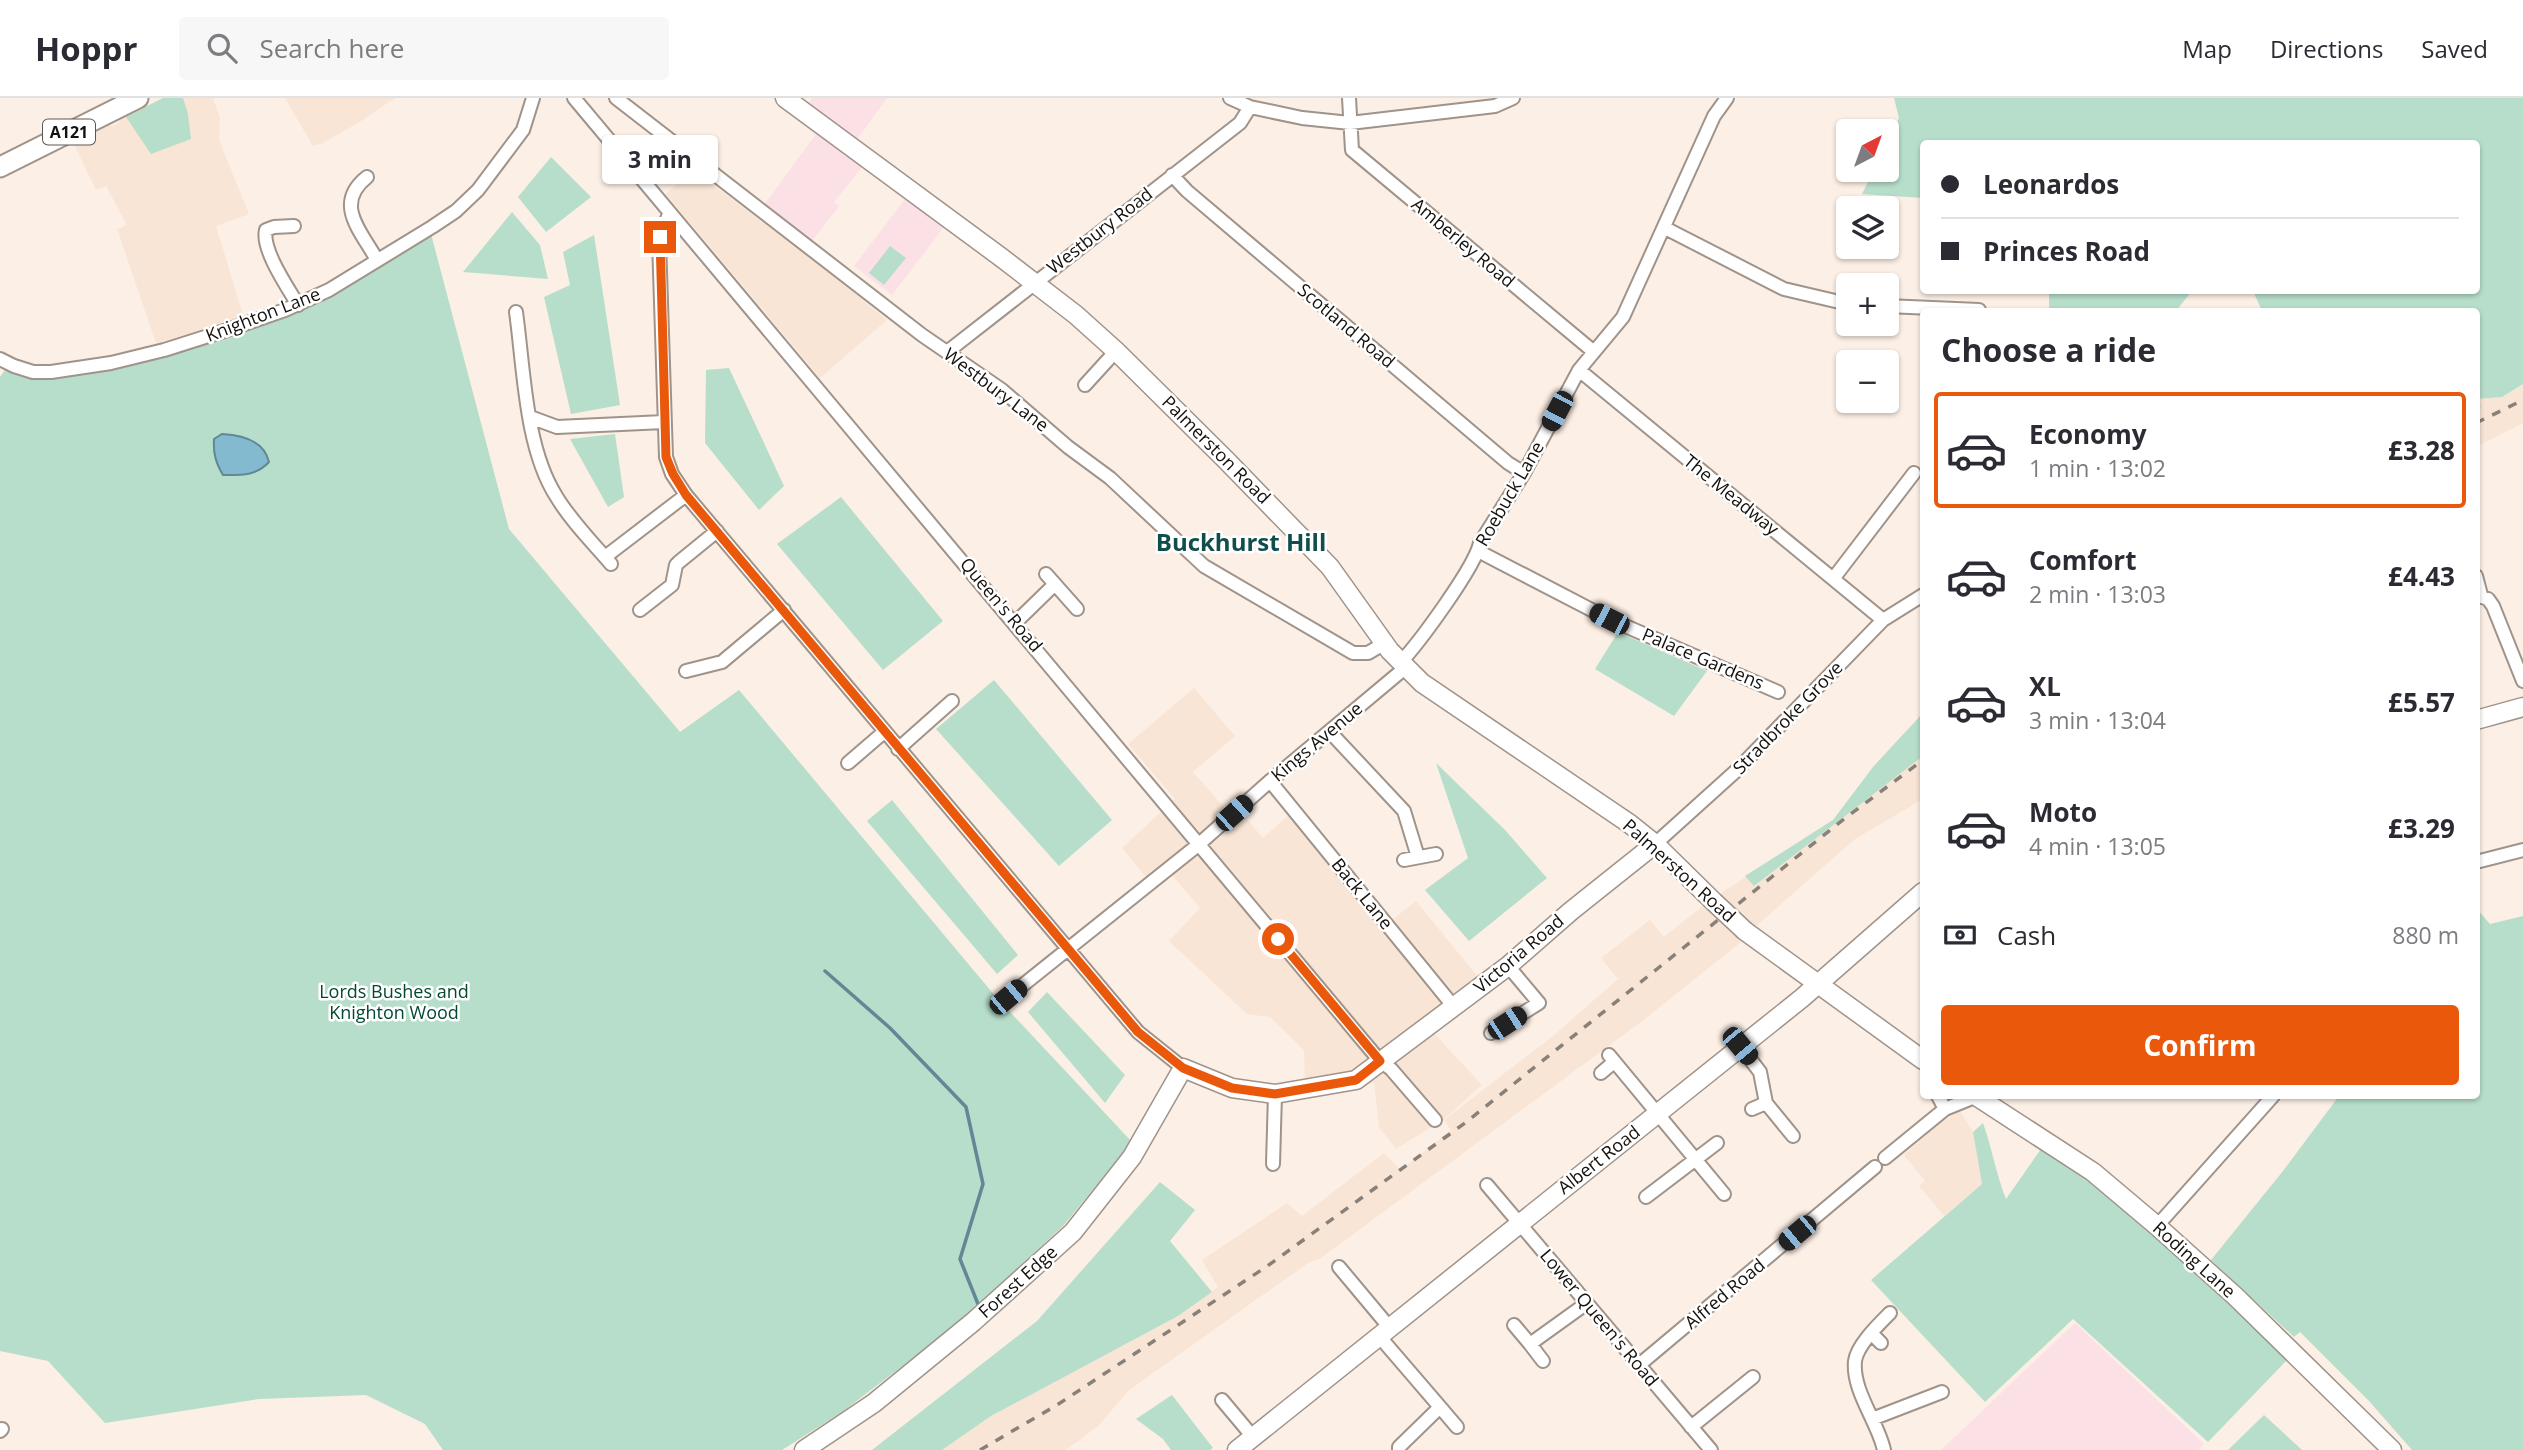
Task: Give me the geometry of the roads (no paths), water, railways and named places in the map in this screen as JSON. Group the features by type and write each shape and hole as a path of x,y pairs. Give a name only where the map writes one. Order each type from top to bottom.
{"main road":[{"name":"A121","path":"0,167 138,98"},
{"name":"Palmerston Road","path":"785,98 1035,282 1116,351 1330,567 1403,666 1423,683 1553,770 1655,844 1745,931 1819,983"},
{"path":"2480,719 2523,707"},
{"name":"Victoria Road","path":"1183,1068 1232,1088 1275,1094 1356,1080 1508,966 1655,844"},
{"name":"Albert Road","path":"1237,1450 1819,983 1920,895"},
{"path":"1819,983 1920,1058"},
{"name":"Forest Edge","path":"804,1450 874,1403 973,1322 1073,1232 1132,1157 1183,1068"},
{"name":"Roding Lane","path":"1982,1099 2093,1172 2157,1226 2235,1296 2392,1450"}],"street":[{"name":"Knighton Lane","path":"0,359 33,372 111,363 164,350 298,305 329,290 456,211 478,190 523,130 533,98"},
{"name":"Queen's Road","path":"574,98 1157,792 1198,845 1380,1061 1391,1069 1431,1116"},
{"name":"Westbury Lane","path":"616,98 912,327 1002,390 1068,447 1110,478 1204,566 1353,653 1367,653 1385,643"},
{"path":"1230,98 1250,107 1302,118 1350,123 1495,106 1513,98"},
{"name":"Amberley Road","path":"1349,98 1352,150 1594,352"},
{"name":"Roebuck Lane","path":"1403,666 1478,551 1479,543 1524,473 1579,370 1623,317 1714,116 1727,98"},
{"name":"Westbury Road","path":"947,352 1240,123 1250,107"},
{"name":"Scotland Road","path":"1171,175 1508,463 1524,473"},
{"path":"367,177 351,194 350,209 377,260"},
{"path":"670,214 659,240 666,457 673,474 686,495 1138,1032 1183,1068"},
{"path":"294,226 274,227 267,230 265,235 273,261 298,305"},
{"path":"1665,228 1784,289 1836,301"},
{"path":"1899,307 1932,308"},
{"path":"516,312 533,440 555,495 608,560 686,495"},
{"path":"1085,385 1116,351"},
{"name":"The Meadway","path":"1579,370 1883,620"},
{"path":"530,417 557,427 664,422"},
{"path":"1833,579 1914,473"},
{"path":"640,610 672,585 676,565 717,531"},
{"name":"Palace Gardens","path":"1478,551 1609,619 1778,692"},
{"path":"1015,623 1051,579 1077,609"},
{"path":"2480,596 2493,606 2523,681"},
{"name":"Stradbroke Grove","path":"1655,844 1737,770 1883,620 1920,597"},
{"path":"685,671 722,662 784,610"},
{"name":"Kings Avenue","path":"1008,997 1198,845 1403,666"},
{"path":"898,749 952,701"},
{"path":"848,763 884,732"},
{"path":"1330,732 1404,811 1418,857"},
{"name":"Back Lane","path":"1270,781 1454,1007"},
{"path":"2480,861 2523,850"},
{"path":"1404,860 1436,854"},
{"path":"1491,1033 1539,1003 1508,966"},
{"path":"1740,1046 1760,1072 1766,1103 1793,1136"},
{"path":"1601,1073 1611,1059 1724,1194"},
{"path":"1273,1164 1275,1094"},
{"path":"1940,1099 1945,1109"},
{"path":"1885,1158 1945,1109 1970,1099"},
{"path":"2157,1226 2270,1099"},
{"path":"1752,1109 1766,1103"},
{"path":"1646,1197 1717,1143"},
{"name":"Alfred Road","path":"1639,1365 1875,1167"},
{"name":"Lower Queen's Road","path":"1487,1185 1711,1450"},
{"path":"1339,1267 1457,1427"},
{"path":"1530,1344 1587,1303"},
{"path":"1884,1450 1860,1389 1855,1360 1871,1333 1890,1313"},
{"path":"1514,1325 1543,1361"},
{"path":"1871,1333 1881,1343"},
{"path":"1691,1426 1754,1377"},
{"path":"1872,1419 1942,1392"},
{"path":"1222,1400 1253,1437"},
{"path":"1399,1450 1440,1407"}],"water":[{"path":"222,434 251,440 262,448 269,462 254,472 223,475 218,466 214,444 214,439"}],"waterway":[{"path":"825,971 890,1028 966,1107 983,1184 960,1259 980,1309"}],"railway":[{"path":"2480,421 2523,400"},
{"path":"980,1450 1057,1405 1266,1267 1465,1123 1844,819 1920,762"}],"district":[{"name":"Buckhurst Hill","path":"1241,543"}],"park label":[{"name":"Lords Bushes and Knighton Wood","path":"394,1002"}]}
